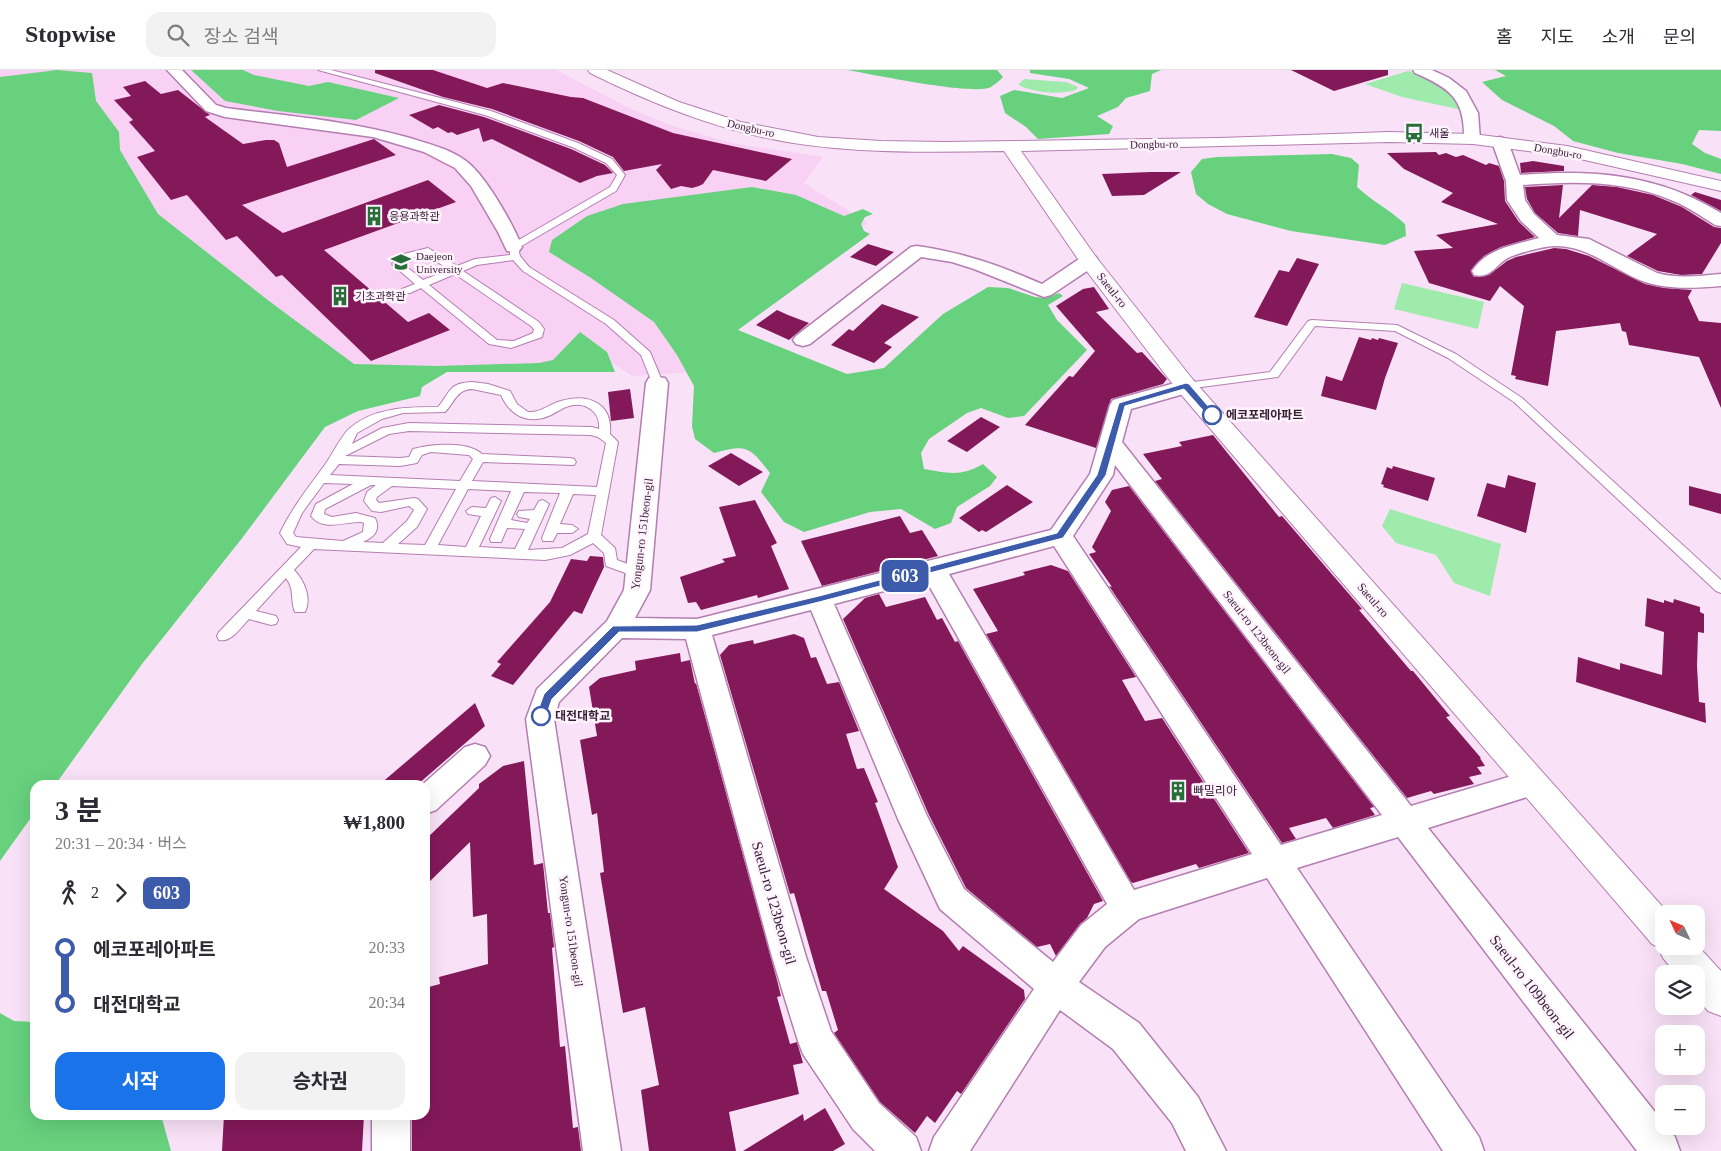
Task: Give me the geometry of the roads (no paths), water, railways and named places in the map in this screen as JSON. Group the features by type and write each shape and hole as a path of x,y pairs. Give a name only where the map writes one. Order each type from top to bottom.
{"main road":[{"name":"Dongbu-ro","path":"595,70 634,90 693,114 757,131 830,143 895,148 1372,138 1472,139 1546,147 1721,186"},
{"name":"Saeul-ro","path":"1009,146 1089,261 1186,386 1655,923"},
{"path":"1683,955 1721,998"}],"street":[{"path":"174,70 211,108 226,112 374,132 430,149 461,164 478,184 490,203 514,252"},
{"path":"1420,70 1452,86 1462,95 1469,105 1473,125 1472,139"},
{"path":"1500,142 1514,181 1516,200 1527,217 1552,240"},
{"path":"1514,181 1601,178 1642,185 1664,191 1688,201 1721,221"},
{"path":"1482,271 1501,254 1552,240 1583,243 1650,277 1664,281 1684,283 1721,280"},
{"name":"Saeul-ro","path":"803,340 917,251 972,262 1044,291 1089,261"},
{"name":"Yongun-ro 151beon-gil","path":"602,1151 540,719 547,697 616,628 637,590 657,383"},
{"path":"616,628 697,629 1060,536 1101,475 1121,404 1186,386"},
{"name":"Saeul-ro 123beon-gil","path":"1110,443 1403,822"},
{"path":"1060,536 1465,1151"},
{"path":"933,569 1127,908"},
{"path":"819,599 913,819 952,899 1056,986 1126,1036 1185,1110 1207,1151"},
{"name":"Saeul-ro 123beon-gil","path":"697,629 789,957 816,1041 866,1116 902,1151"},
{"path":"430,796 475,756"},
{"path":"948,1151 1056,986 1093,936 1127,908 1144,901 1532,783"},
{"name":"Saeul-ro 109beon-gil","path":"1403,822 1661,1151"},
{"path":"391,1120 391,1151"}],"lane":[{"path":"322,70 488,113 575,145 610,161 621,175 613,189 514,252 475,262 406,290"},
{"path":"428,251 535,324 539,329 538,335 515,346 504,346 493,342 422,284 398,264 401,259 417,252 428,251"},
{"name":"Yongun-ro 151beon-gil","path":"514,252 526,269 610,322 646,354 657,383"},
{"path":"1186,386 1274,375 1312,323 1397,328 1452,356 1518,400 1721,588"},
{"path":"337,457 386,430 410,427 592,431 604,435 612,442 594,536 574,550 561,555 311,544 292,541 286,533 296,512 337,457 353,431 378,418 402,410 441,410 447,405 456,388 461,386 496,388 506,393 511,406 521,414 536,417 566,403 583,401 598,407 605,420 604,435"},
{"path":"337,457 400,462 413,460 418,452 430,448 472,451 479,458 570,462"},
{"path":"429,550 479,458"},
{"path":"320,480 602,491"},
{"path":"346,546 368,534 371,521 361,516 351,516 335,522 326,521 317,516 320,507 368,481"},
{"path":"385,548 412,524 421,509 414,502 405,501 388,507 376,508 370,501 371,495 389,482"},
{"path":"496,539 519,488"},
{"path":"568,490 550,533 572,529"},
{"path":"470,552 492,506"},
{"path":"472,510 492,506"},
{"path":"502,523 522,520 541,509 519,554"},
{"path":"594,536 610,550 611,563 639,573"},
{"path":"224,636 311,544"},
{"path":"286,570 295,577 301,589 300,608"},
{"path":"246,613 271,620"}],"place":[{"name":"새울","path":"1414,133"},
{"name":"응용과학관","path":"374,216"},
{"name":"Daejeon University","path":"401,262"},
{"name":"기초과학관","path":"340,296"},
{"name":"에코포레아파트","path":"1212,415"},
{"name":"대전대학교","path":"541,716"},
{"name":"빠밀리아","path":"1178,791"}]}
